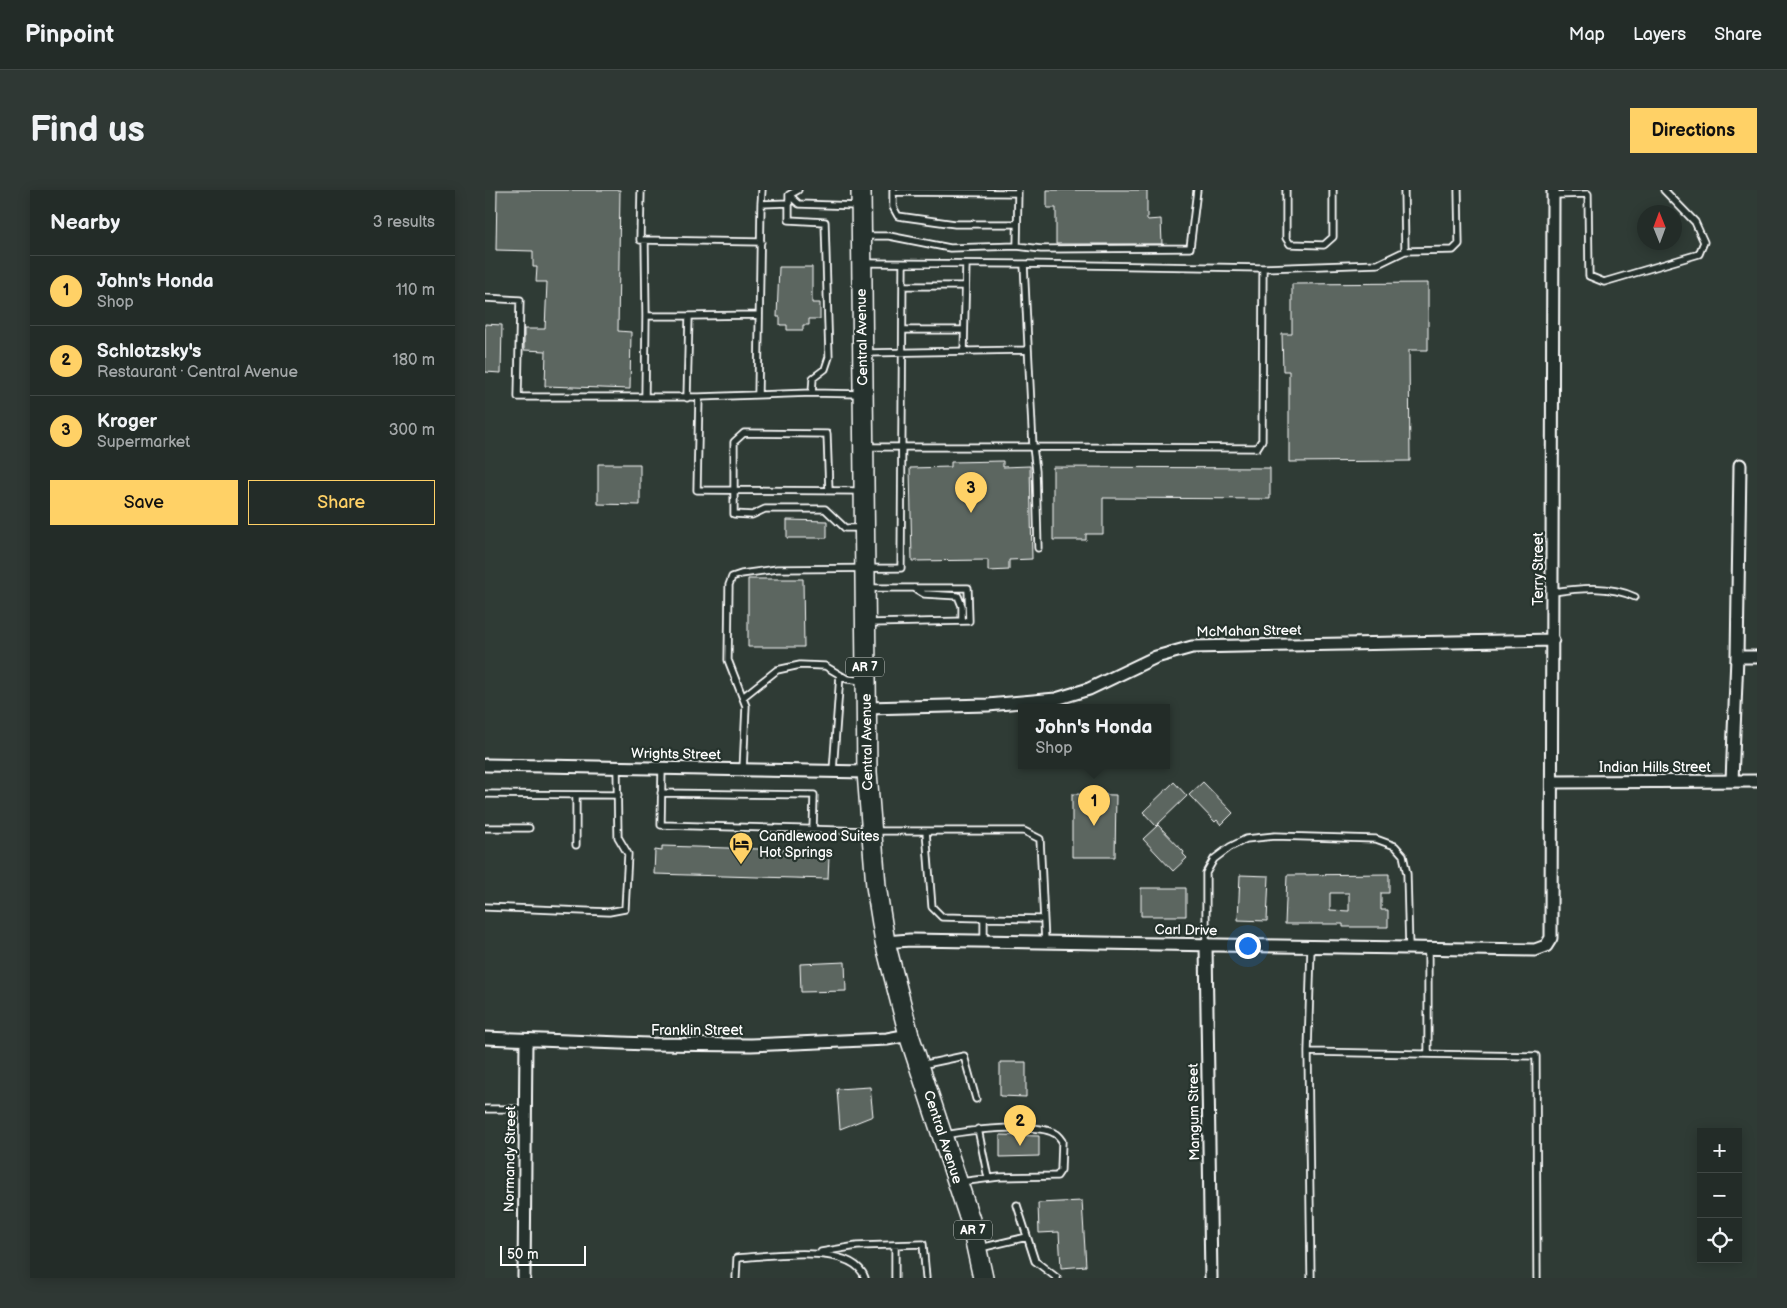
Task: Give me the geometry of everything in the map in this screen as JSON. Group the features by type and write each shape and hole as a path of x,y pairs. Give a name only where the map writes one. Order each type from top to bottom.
{"main road":[{"name":"Central Avenue","path":"861,198 865,681 867,772 871,831 885,942 909,1035 957,1183 977,1249 983,1278"}],"street":[{"name":"Terry Street","path":"1546,946 1551,938 1553,782 1553,192"},
{"path":"1732,781 1737,657 1740,465"},
{"name":"McMahan Street","path":"866,708 988,705 1056,699 1089,689 1156,657 1192,647 1553,640"},
{"path":"1737,657 1757,657"},
{"name":"Wrights Street","path":"485,765 867,772"},
{"name":"Indian Hills Street","path":"1553,782 1757,781"},
{"name":"Carl Drive","path":"885,942 984,941 1535,950 1546,946"},
{"name":"Mangum Street","path":"1206,945 1211,1278"},
{"name":"Franklin Street","path":"485,1038 751,1045 887,1039 909,1035"},
{"name":"Normandy Street","path":"524,1278 526,1040"}],"lane":[{"path":"641,190 640,240 761,242"},
{"path":"758,395 762,190"},
{"path":"789,195 798,190"},
{"path":"860,236 889,236 950,248 1017,246 1041,249 1190,248 1197,190"},
{"path":"1286,190 1286,238 1290,244 1324,245 1333,237 1333,190"},
{"path":"1404,190 1405,251"},
{"path":"861,263 1263,268 1378,264 1405,251 1453,250 1459,244 1458,190"},
{"path":"1553,192 1589,192 1589,276 1605,282 1699,254 1704,242 1695,222 1664,190"},
{"path":"1016,224 955,224 898,216 893,207 893,191 1018,192 1017,246"},
{"path":"789,195 799,204 861,198"},
{"path":"789,195 789,220 825,222 829,357 825,369 813,378 812,393"},
{"path":"761,204 789,203"},
{"path":"645,240 645,398"},
{"path":"743,770 746,715 743,697 728,660 729,585 732,578 741,574 777,570 901,568 903,264"},
{"path":"964,351 966,264"},
{"path":"1024,264 1027,350 1036,471 1038,548"},
{"path":"863,447 1257,448 1262,440 1263,268"},
{"path":"903,286 965,286"},
{"path":"485,298 520,300 519,397 699,398 812,393 862,394"},
{"path":"646,316 759,315"},
{"path":"687,398 689,316"},
{"path":"903,330 964,330"},
{"path":"862,353 1027,350"},
{"path":"699,398 697,490 863,492"},
{"path":"829,491 827,434 744,433 738,436 734,442 734,514 752,514 765,509 825,509 845,528 864,528"},
{"path":"864,588 968,588 969,621 865,623"},
{"path":"914,588 924,594 959,596 962,606 962,621"},
{"path":"1553,592 1614,590 1635,596"},
{"path":"743,697 777,670 800,665 825,666 847,679 865,681"},
{"path":"833,771 840,675"},
{"path":"485,907 609,912 625,909 628,854 618,837 617,768"},
{"path":"662,768 661,825 871,831 1024,831 1033,834 1040,839 1045,942"},
{"path":"661,793 814,794 813,830"},
{"path":"485,794 618,796"},
{"path":"576,845 577,795"},
{"path":"485,828 529,828"},
{"path":"926,831 932,907 943,916 1043,919"},
{"path":"1206,945 1206,873 1214,859 1230,847 1246,840 1275,836 1376,839 1395,846 1403,855 1407,874 1409,948"},
{"path":"984,918 984,941"},
{"path":"1311,947 1308,1052 1311,1278"},
{"path":"1428,949 1428,1054"},
{"path":"1308,1052 1536,1056 1537,1278"},
{"path":"919,1066 964,1056 976,1099"},
{"path":"485,1109 526,1109"},
{"path":"978,1129 989,1178"},
{"path":"942,1135 978,1129 1036,1129 1054,1133 1062,1141 1061,1170 1057,1176 989,1178 957,1183"},
{"path":"1017,1205 1035,1262 1057,1278"},
{"path":"977,1249 1027,1237"},
{"path":"736,1278 737,1258 816,1253 857,1246 923,1244 925,1278"},
{"path":"895,1245 895,1278"},
{"path":"816,1253 847,1260 863,1273 865,1278"}],"building":[{"path":"497,190 620,190 618,331 631,332 630,389 545,386 546,351 524,350 524,329 545,329 547,282 536,282 537,267 533,267 533,251 496,250"},
{"path":"1047,190 1147,190 1147,220 1161,219 1162,244 1056,244 1056,208 1047,208"},
{"path":"779,267 812,267 812,303 820,303 820,319 809,319 809,325 803,325 803,330 787,330 787,325 780,325 780,317 777,317"},
{"path":"1428,283 1428,350 1409,350 1410,461 1289,462 1289,371 1283,371 1282,334 1292,334 1292,284"},
{"path":"485,324 502,325 501,373 485,372"},
{"path":"1003,461 1003,467 1030,466 1032,559 1009,560 1009,570 988,571 988,560 912,561 910,468 951,467 951,462"},
{"path":"598,464 640,464 640,505 598,504"},
{"path":"1053,467 1270,468 1270,499 1103,498 1103,534 1086,534 1086,540 1053,540"},
{"path":"787,520 827,521 827,538 787,538"},
{"path":"748,579 803,579 804,647 748,647"},
{"path":"1174,782 1187,796 1156,826 1143,812"},
{"path":"1203,782 1233,813 1221,825 1217,820 1215,822 1189,795"},
{"path":"1072,794 1116,795 1115,857 1072,857"},
{"path":"1158,825 1184,852 1183,854 1187,858 1173,871 1143,839"},
{"name":"Candlewood Suites Hot Springs","path":"662,846 824,851 824,857 829,857 828,879 654,874 655,850 662,851"},
{"path":"1389,874 1389,893 1381,893 1381,910 1388,910 1388,927 1343,927 1343,924 1285,924 1287,875","holes":["1330,893 1349,893 1349,911 1330,910"]},
{"path":"1240,875 1269,876 1267,921 1238,920"},
{"path":"1141,888 1186,888 1186,916 1141,916"},
{"path":"845,962 846,991 801,992 800,964"},
{"path":"1000,1062 1026,1062 1026,1097 1000,1096"},
{"path":"870,1087 873,1116 840,1129 837,1089"},
{"path":"1000,1135 1039,1136 1039,1156 1000,1157"},
{"path":"1082,1201 1086,1266 1061,1268 1059,1232 1039,1233 1038,1203"}],"place":[{"name":"Kroger","path":"971,513"},
{"name":"John's Honda","path":"1094,826"},
{"name":"Candlewood Suites Hot Springs","path":"741,865"},
{"name":"Schlotzsky's","path":"1020,1146"}]}
